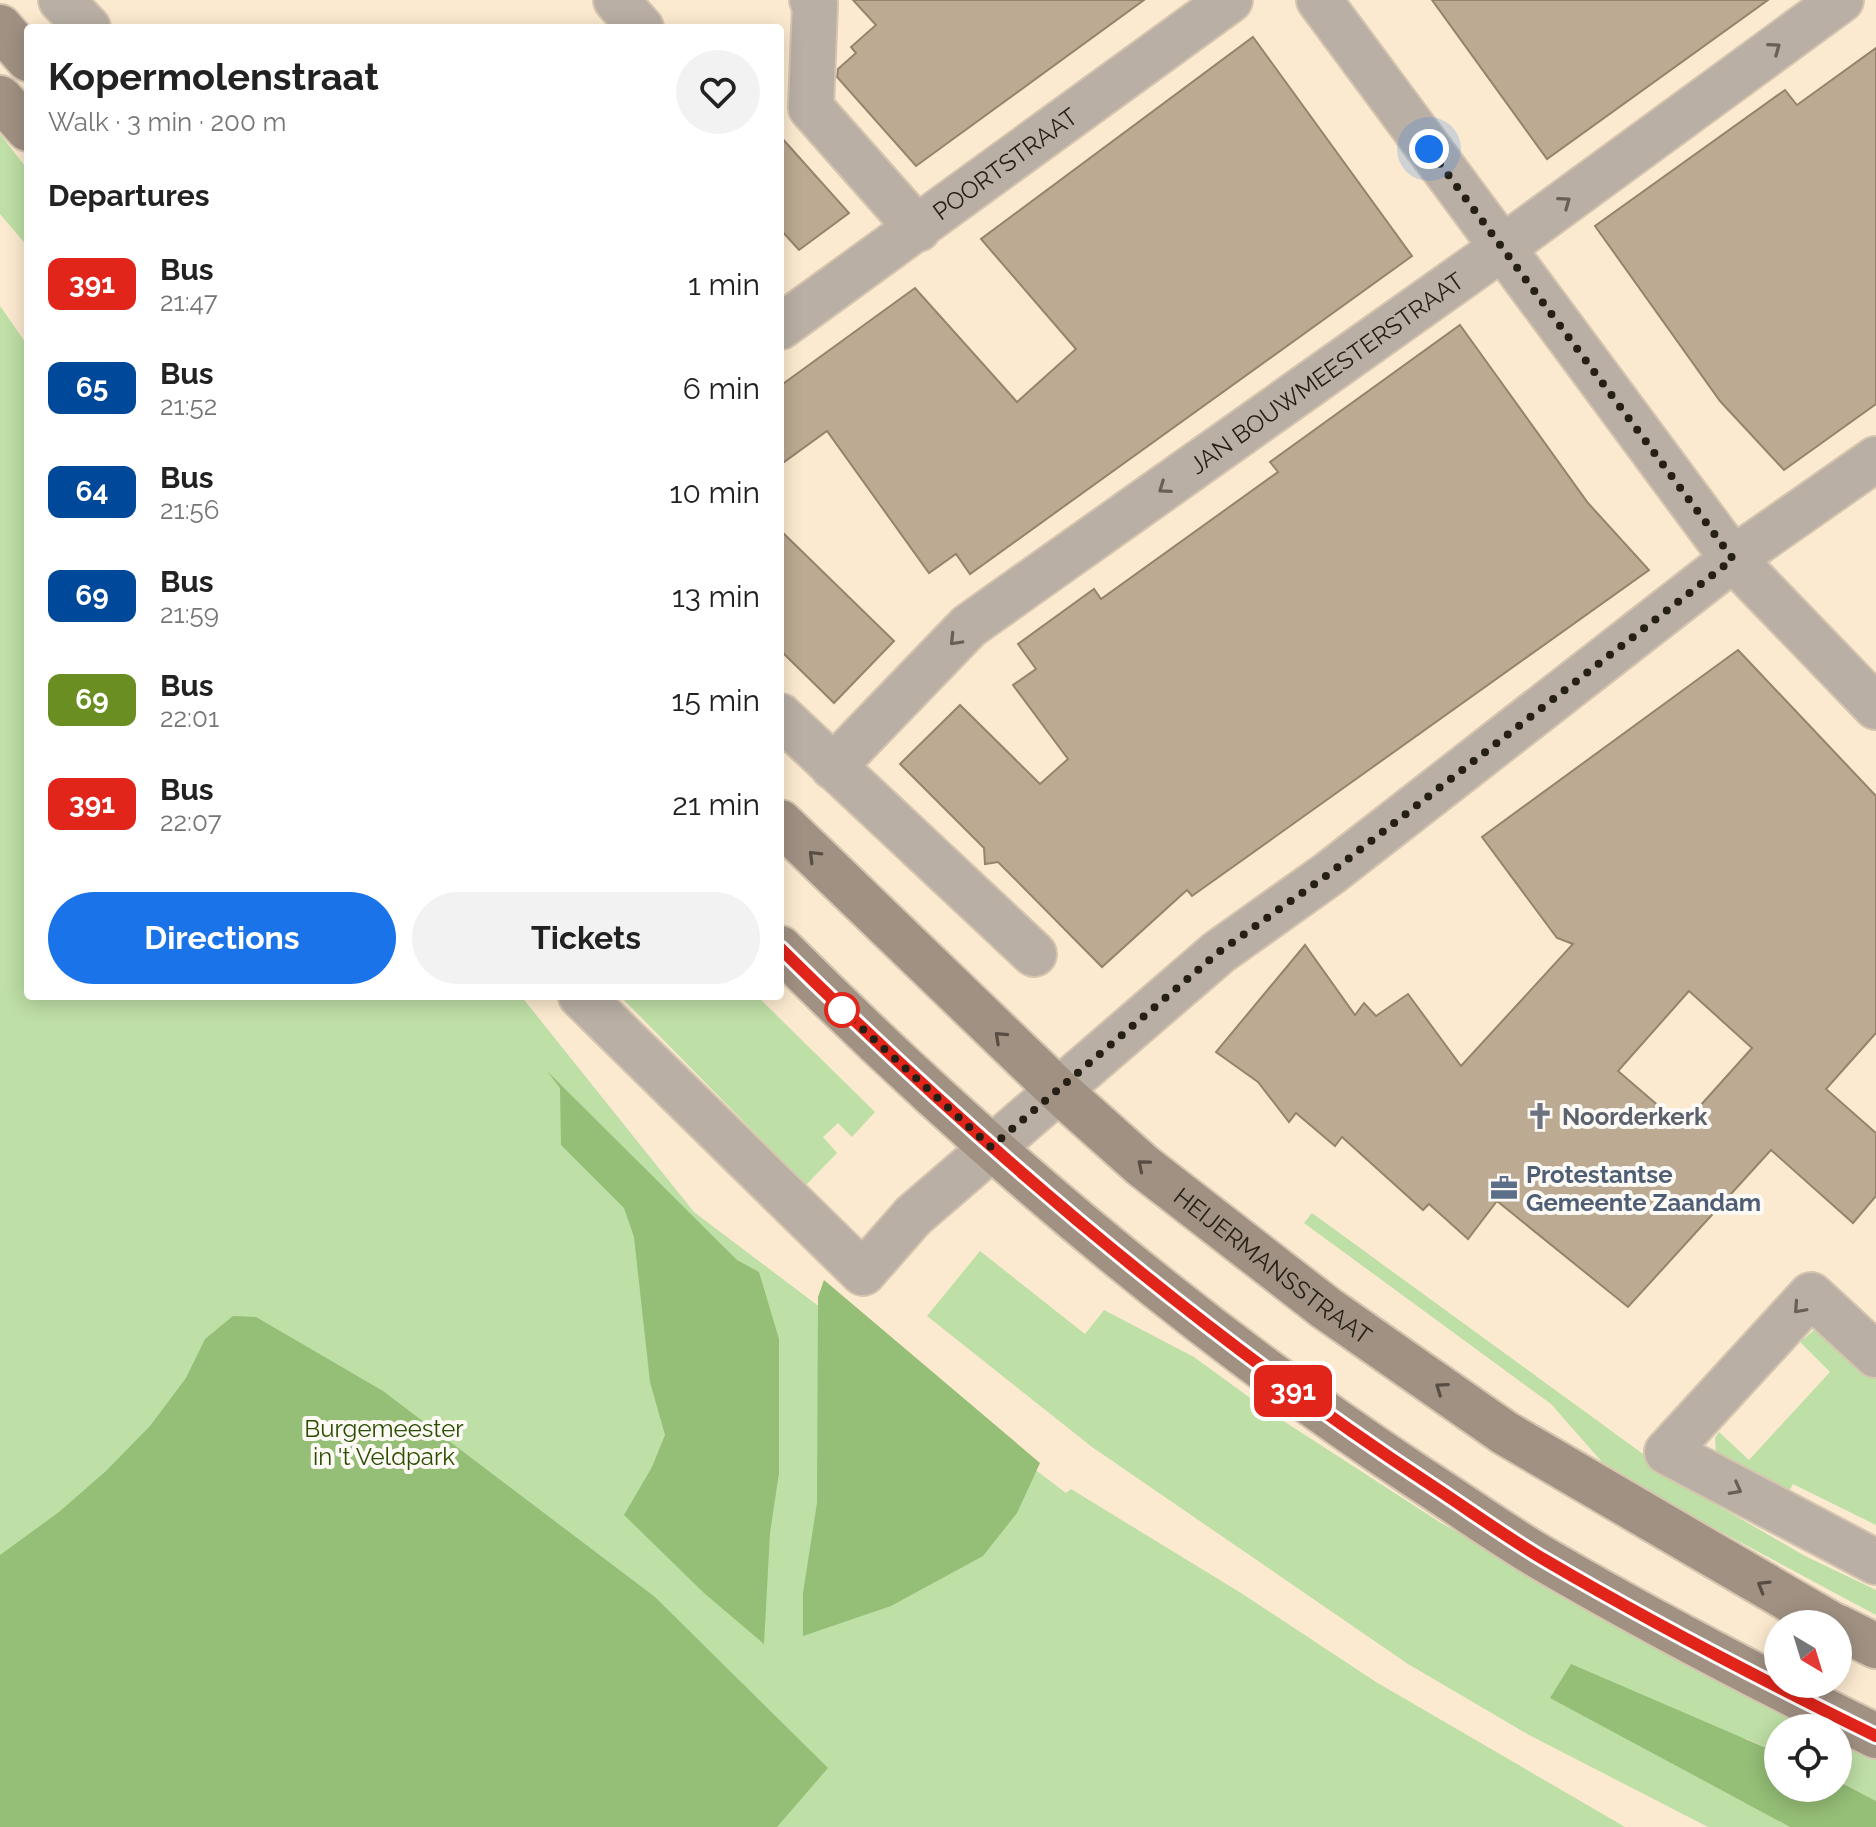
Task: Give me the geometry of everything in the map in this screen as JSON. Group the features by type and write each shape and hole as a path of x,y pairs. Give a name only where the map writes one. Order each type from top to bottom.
{"main road":[{"path":"0,27 24,54"},
{"path":"0,98 24,125"},
{"name":"HEIJERMANSSTRAAT","path":"784,826 1058,1090 1143,1166 1326,1308 1505,1433 1807,1610"},
{"path":"784,952 887,1054 991,1147 1258,1366 1343,1427 1543,1559 1792,1695 1876,1736"},
{"path":"1852,1634 1876,1646"}],"street":[{"path":"61,0 84,24"},
{"path":"616,0 637,24"},
{"path":"812,0 815,4 796,107 918,229"},
{"name":"POORTSTRAAT","path":"784,324 1230,0"},
{"path":"1319,0 1733,559 1876,707"},
{"name":"JAN BOUWMEESTERSTRAAT","path":"833,767 969,626 1502,248 1841,0"},
{"path":"585,1000 863,1273 913,1216 1219,952 1330,873 1733,559 1876,459"},
{"path":"784,720 1034,954"},
{"path":"1876,1355 1811,1295 1667,1452 1876,1562"}],"green space":[{"path":"0,134 24,165 24,242 0,214"},
{"name":"Burgemeester in 't Veldpark","path":"0,306 24,340 24,1000 524,1000 694,1212 1066,1493 1071,1489 1241,1593 1376,1682 1625,1827 0,1827"},
{"path":"624,1000 761,1000 875,1112 852,1137 838,1123 823,1137 837,1153 806,1185"},
{"path":"547,1071 737,1260 759,1272 779,1339 779,1473 770,1533 764,1644 704,1593 624,1515 652,1467 665,1435 650,1382 634,1237 624,1208 561,1145 560,1088"},
{"path":"1312,1213 1698,1494 1805,1556 1876,1590 1876,1615 1686,1513 1602,1462 1551,1404 1304,1223"},
{"path":"980,1251 1085,1334 1104,1310 1194,1357 1268,1411 1441,1523 1673,1653 1793,1714 1764,1714 1764,1747 1747,1739 1551,1698 1790,1827 1708,1827 1529,1735 1408,1664 1092,1447 927,1316"},
{"path":"824,1280 1040,1463 1017,1513 983,1556 891,1606 803,1636 803,1593 817,1503 818,1297"},
{"path":"233,1316 256,1317 383,1391 655,1597 828,1768 777,1827 0,1827 0,1555 59,1512 106,1471 150,1426 186,1378 205,1339"},
{"path":"1814,1330 1832,1330 1876,1369 1876,1525 1793,1484 1783,1503 1716,1457 1715,1438 1719,1432 1749,1460 1830,1372 1800,1342"},
{"path":"1571,1664 1764,1747 1764,1802 1852,1802 1852,1788 1876,1801 1876,1827 1790,1827 1550,1698"},
{"path":"1852,1744 1876,1755 1876,1801 1852,1788"}],"building":[{"path":"853,0 1144,0 916,166 837,77 838,69 856,53 851,47 876,25"},
{"path":"1432,0 1768,0 1547,159"},
{"path":"1253,37 1412,256 970,574 956,554 929,573 827,431 784,462 784,383 915,288 1017,402 1076,349 981,239"},
{"path":"1876,48 1876,404 1784,470 1720,401 1595,226 1785,90 1797,105"},
{"path":"784,140 849,213 799,250 784,233"},
{"path":"1460,325 1588,503 1649,570 1192,896 1187,890 1102,967 998,862 985,864 984,848 900,764 960,705 1040,784 1068,759 1013,685 1036,669 1018,644 1094,589 1101,599 1278,472 1270,462"},
{"path":"784,534 894,641 834,703 784,654"},
{"path":"1738,650 1876,796 1876,1033 1826,1089 1876,1133 1876,1196 1853,1223 1771,1150 1628,1307 1497,1201 1468,1239 1429,1204 1423,1210 1342,1137 1335,1146 1296,1113 1289,1122 1258,1082 1216,1052 1305,945 1355,1015 1364,1003 1376,1016 1408,994 1461,1066 1573,944 1557,938 1482,837","holes":["1689,991 1752,1048 1682,1126 1618,1071"]}],"bus line":[{"name":"391","path":"784,952 887,1054 991,1147 1258,1366 1343,1427 1543,1559 1792,1695 1876,1736"}],"place":[{"name":"Noorderkerk","path":"1540,1116"},
{"name":"Protestantse Gemeente Zaandam","path":"1504,1188"}],"route":[{"path":"842,1010 991,1147 1219,952 1330,873 1733,559 1429,149"}]}
